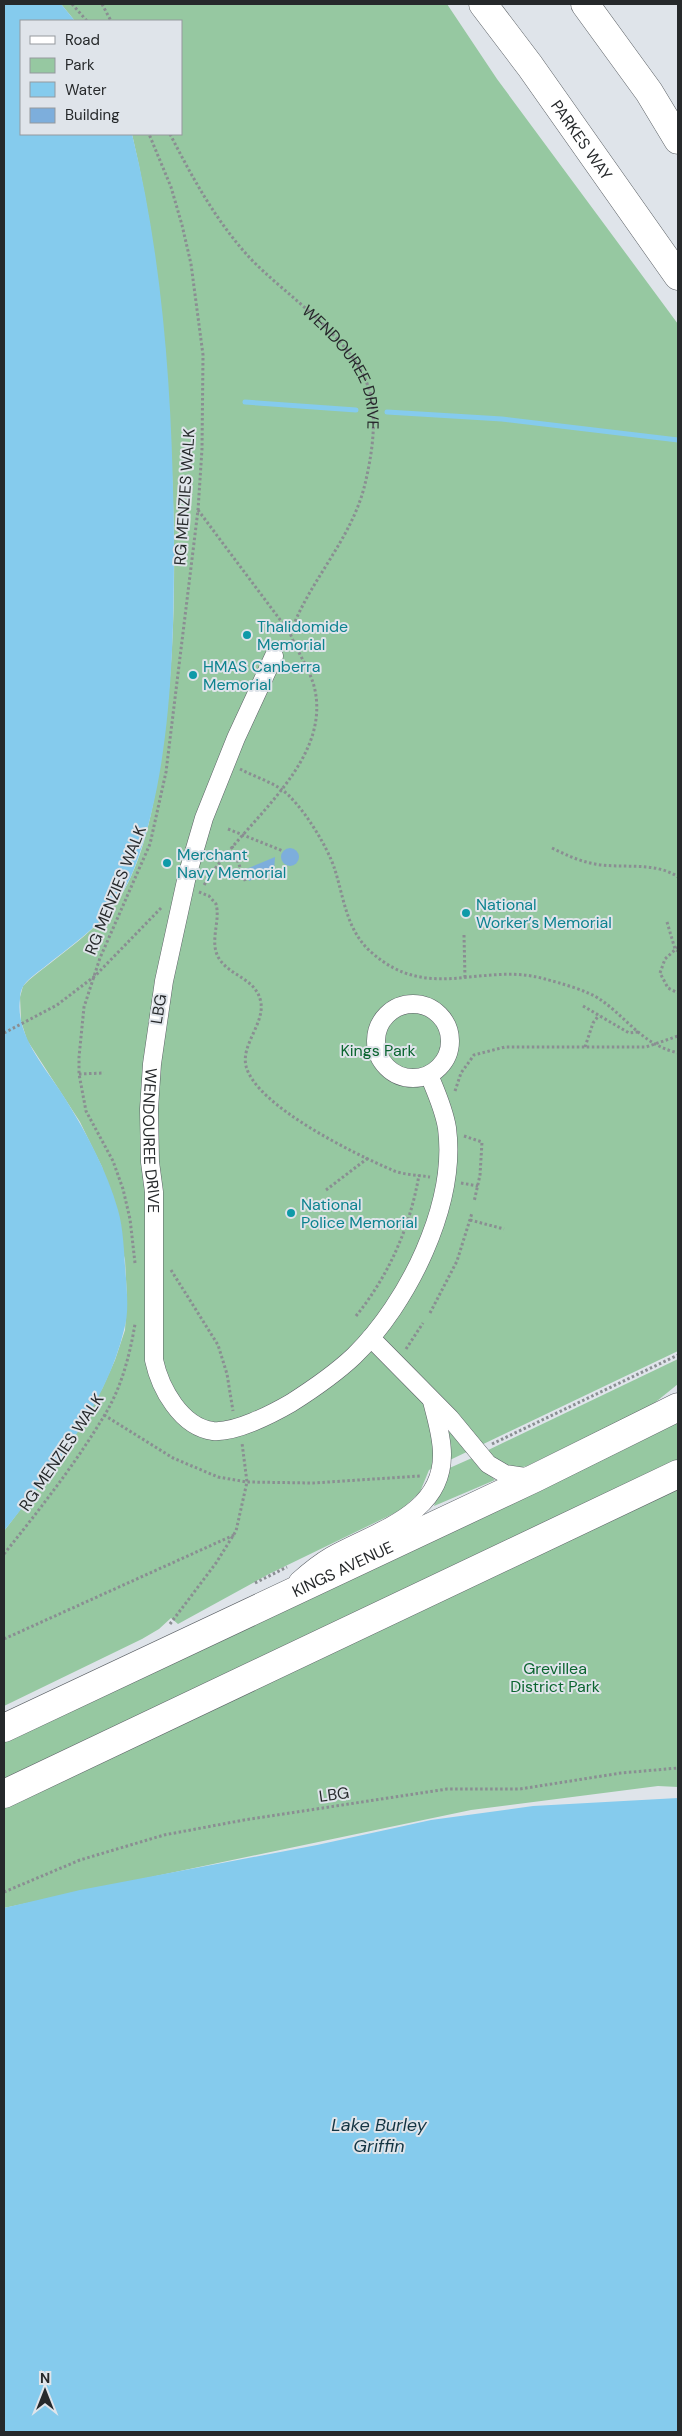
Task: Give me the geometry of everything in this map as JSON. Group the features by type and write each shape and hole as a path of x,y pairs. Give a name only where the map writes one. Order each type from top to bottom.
{"main road":[{"name":"PARKES WAY","path":"483,4 530,66 678,276"},
{"path":"585,4 649,92 678,140"},
{"name":"KINGS AVENUE","path":"4,1728 535,1478 678,1406"},
{"path":"4,1794 678,1474"}],"street":[{"name":"WENDOUREE DRIVE","path":"274,656 226,762 204,818 186,876 167,965 152,1064 149,1117 150,1162 154,1192 154,1352 156,1367 166,1391 183,1414 197,1426 218,1431 246,1424 297,1399 341,1368 371,1338 396,1304 415,1272 432,1231 441,1200 447,1161 447,1130 442,1108 429,1075"},
{"path":"401,1006 424,1006 439,1015 446,1024 450,1036 448,1053 443,1064 429,1075 412,1078 400,1076 385,1065 379,1055 376,1038 380,1026 390,1012 401,1006"},
{"path":"371,1338 398,1362 491,1466 505,1474 535,1478"},
{"path":"277,1600 317,1565 406,1518 427,1499 439,1477 442,1456 441,1438 432,1401"}],"path":[{"path":"72,4 86,20"},
{"path":"102,4 110,20"},
{"name":"RG MENZIES WALK","path":"136,1267 130,1219 123,1189 113,1161 86,1111 79,1074 78,1057 84,1007 100,958 150,844 166,772 198,510 202,450 203,355 191,264 182,225 171,187 149,135"},
{"name":"WENDOUREE DRIVE","path":"171,135 219,221 249,257 321,322 342,346 367,384 372,402 371,454 365,486 355,512 327,566 296,618 290,633"},
{"path":"198,510 290,633 297,651 310,671 316,696 311,741 292,777 216,865 198,898"},
{"path":"226,762 281,790 312,825 325,846 351,924 369,951 398,970 414,976 448,980 505,974 543,978 600,998 656,1045 678,1053"},
{"path":"228,829 282,851"},
{"path":"232,845 246,883"},
{"path":"552,848 574,859 597,865 645,867 678,877"},
{"path":"200,892 209,896 216,904 215,942 219,958 250,983 260,1001 260,1013 246,1060 252,1078 265,1094 291,1116 393,1171 436,1178"},
{"path":"4,1033 57,1005 95,976 166,903"},
{"path":"667,922 677,949"},
{"path":"464,935 465,978"},
{"path":"678,942 677,949 664,959 660,973 668,988 678,993"},
{"path":"583,1006 629,1033 640,1032"},
{"path":"585,1047 593,1023 598,1015"},
{"path":"454,1094 460,1073 474,1056 505,1047 646,1047 678,1036"},
{"path":"79,1074 104,1073"},
{"path":"461,1129 462,1134 482,1142 478,1186 474,1202"},
{"path":"326,1190 368,1158"},
{"path":"356,1316 378,1284 397,1251 411,1212 419,1175"},
{"path":"452,1182 478,1186"},
{"path":"430,1314 458,1261 472,1213"},
{"path":"470,1220 504,1229"},
{"path":"167,1264 220,1348 234,1414"},
{"name":"RG MENZIES WALK","path":"4,1554 48,1499 104,1415 128,1360 136,1322"},
{"path":"398,1362 423,1323"},
{"path":"491,1445 678,1355"},
{"path":"104,1415 173,1458 195,1469 218,1477 247,1482 323,1483 426,1476"},
{"path":"168,1627 186,1606 235,1535 247,1482 241,1435"},
{"path":"4,1639 235,1535"},
{"name":"LBG","path":"4,1892 80,1860 164,1835 244,1820 447,1789 520,1789 621,1773 678,1768"}],"green space":[{"name":"Kings Park","path":"61,4 447,4 497,79 678,324 678,1351 429,1470 420,1492 401,1510 269,1574 178,1624 171,1618 159,1629 142,1639 4,1706 4,1531 52,1468 102,1389 115,1360 125,1330 127,1298 125,1260 102,1167 80,1122 27,1040 21,1021 20,997 23,986 29,980 84,936 109,912 128,883 141,850 151,815 163,743 172,657 174,527 163,330 151,232 132,135 182,135 182,20 74,20"},
{"path":"678,1359 678,1384 652,1405 527,1466 511,1470 482,1453"},
{"path":"678,1418 678,1461 4,1781 4,1738"},
{"path":"472,1458 495,1480 434,1506 445,1470"},
{"name":"Grevillea District Park","path":"678,1485 678,1787 658,1786 471,1810 4,1908 4,1805"}],"water":[{"path":"4,4 61,4 74,20 20,20 20,135 132,135 152,236 160,287 165,340 172,444 173,627 168,708 157,789 148,827 136,864 123,891 105,916 29,979 22,988 20,997 20,1013 28,1040 66,1100 96,1153 113,1195 120,1218 124,1244 127,1311 126,1324 116,1358 91,1411 58,1461 4,1531"},
{"name":"Lake Burley Griffin","path":"678,1798 678,2432 4,2432 4,1908 80,1890 317,1845 431,1820 533,1806"}],"building":[{"path":"290,848 296,851 299,857 296,863 290,866 284,863 281,857 284,851"},
{"path":"275,857 274,871 249,881 244,870"}],"waterway":[{"path":"245,402 356,410"},
{"path":"387,412 502,419 678,440"}],"place":[{"name":"Thalidomide Memorial","path":"247,635"},
{"name":"HMAS Canberra Memorial","path":"193,675"},
{"name":"Merchant Navy Memorial","path":"167,863"},
{"name":"National Worker’s Memorial","path":"466,913"},
{"name":"National Police Memorial","path":"291,1213"}]}
